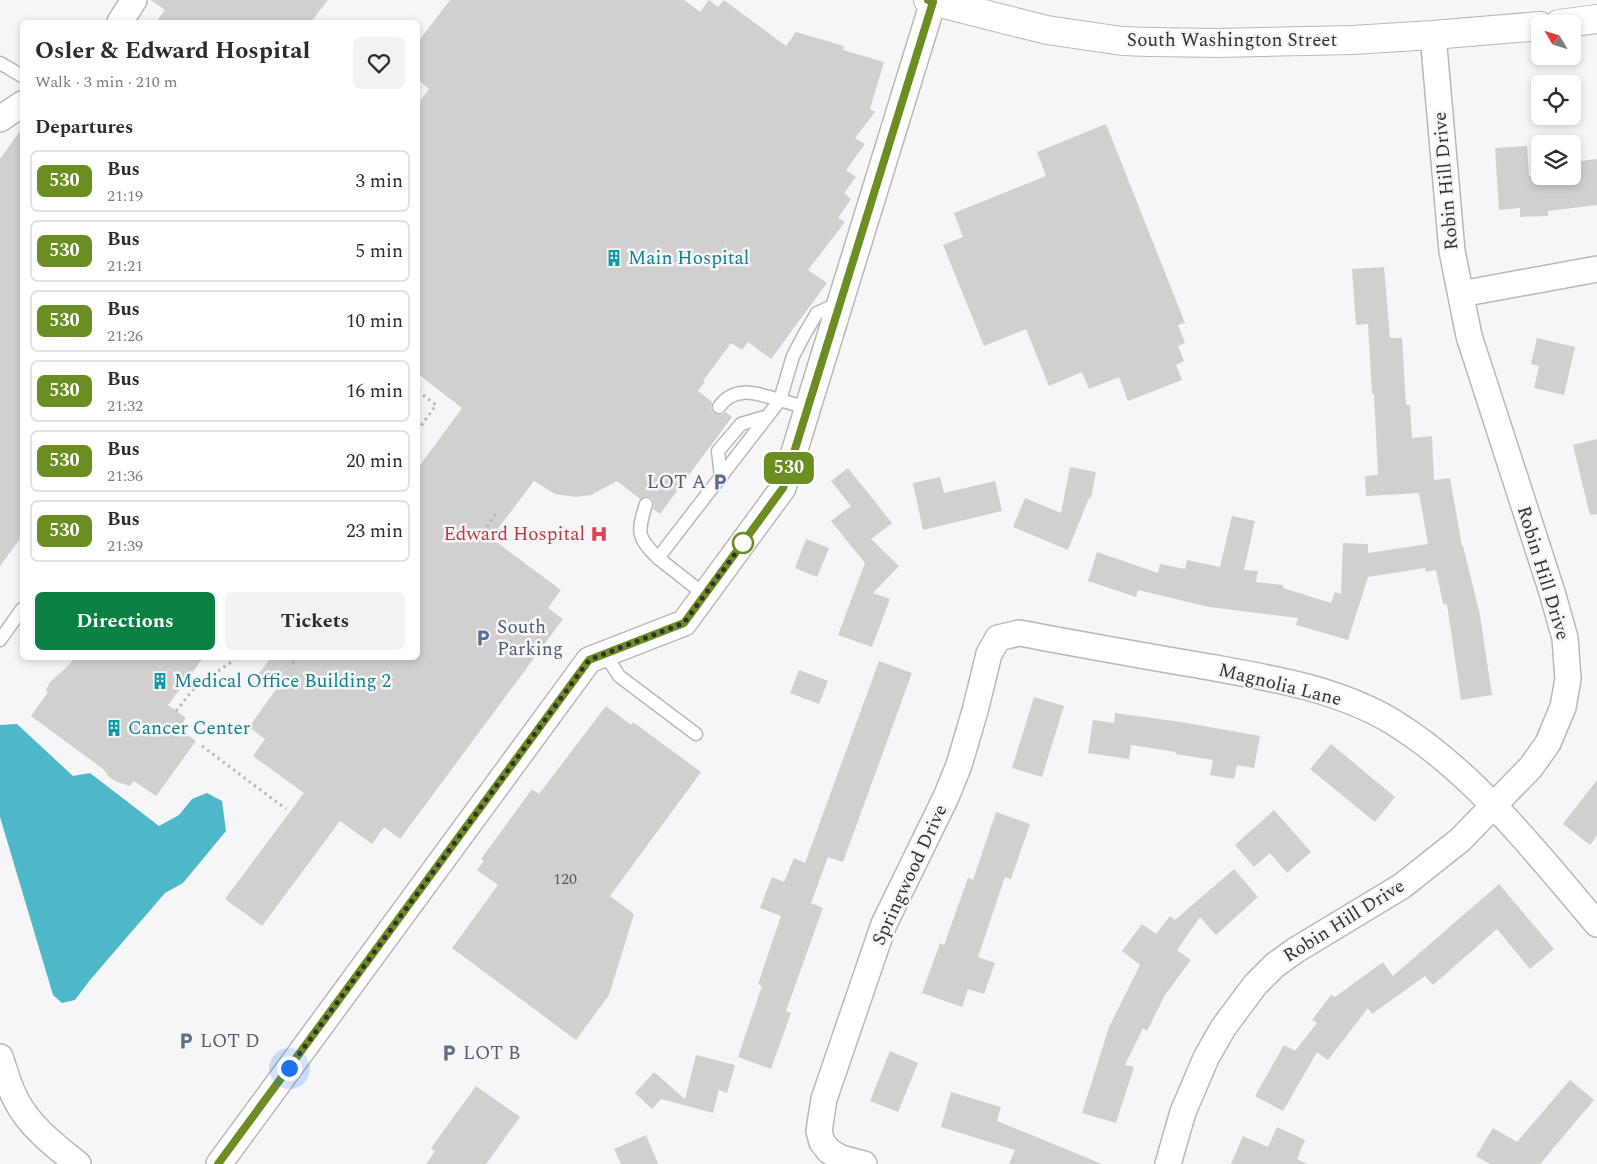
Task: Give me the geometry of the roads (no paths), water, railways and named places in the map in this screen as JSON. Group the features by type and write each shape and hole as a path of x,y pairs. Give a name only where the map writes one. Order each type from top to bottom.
{"main road":[{"name":"South Washington Street","path":"930,1 1047,30 1122,41 1219,43 1352,40 1433,36 1531,27"},
{"path":"1581,21 1597,19"}],"street":[{"path":"121,20 134,0"},
{"path":"218,1164 589,660 684,623 783,488 930,1"},
{"name":"Robin Hill Drive","path":"1168,1164 1183,1112 1206,1058 1223,1028 1255,985 1275,965 1296,950 1402,886 1460,840 1530,768 1548,743 1563,707 1568,679 1565,638 1552,592 1469,336 1452,251 1433,36"},
{"path":"0,119 20,105"},
{"path":"1461,294 1597,269"},
{"name":"Magnolia Lane","path":"998,638 1019,633 1266,678 1328,693 1360,706 1392,722 1426,744 1464,777 1522,836 1597,924"},
{"name":"Springwood Drive","path":"864,1164 840,1158 829,1151 822,1142 819,1131 824,1099 884,924 946,797 959,765 989,654 998,638"},
{"path":"0,1057 16,1101 46,1138 78,1164"}],"lane":[{"path":"0,62 20,75"},
{"path":"658,558 780,400 793,356 817,313 840,302"},
{"path":"719,407 734,395 750,391 808,408"},
{"path":"721,477 718,451 741,424 768,416"},
{"path":"646,504 640,521 640,538 658,558 705,595"},
{"path":"0,640 20,612"},
{"path":"605,654 619,676 696,734"}],"water":[{"path":"17,724 73,776 90,773 159,826 179,815 192,799 207,793 222,801 226,831 183,883 165,893 75,1000 62,1003 53,995 0,817 0,725"}],"place":[{"name":"Main Hospital","path":"614,258"},
{"name":"LOT A","path":"720,482"},
{"name":"Edward Hospital","path":"599,534"},
{"name":"South Parking","path":"483,638"},
{"name":"Medical Office Building 2","path":"160,681"},
{"name":"Cancer Center","path":"114,728"},
{"name":"LOT D","path":"186,1041"},
{"name":"LOT B","path":"449,1053"}]}
